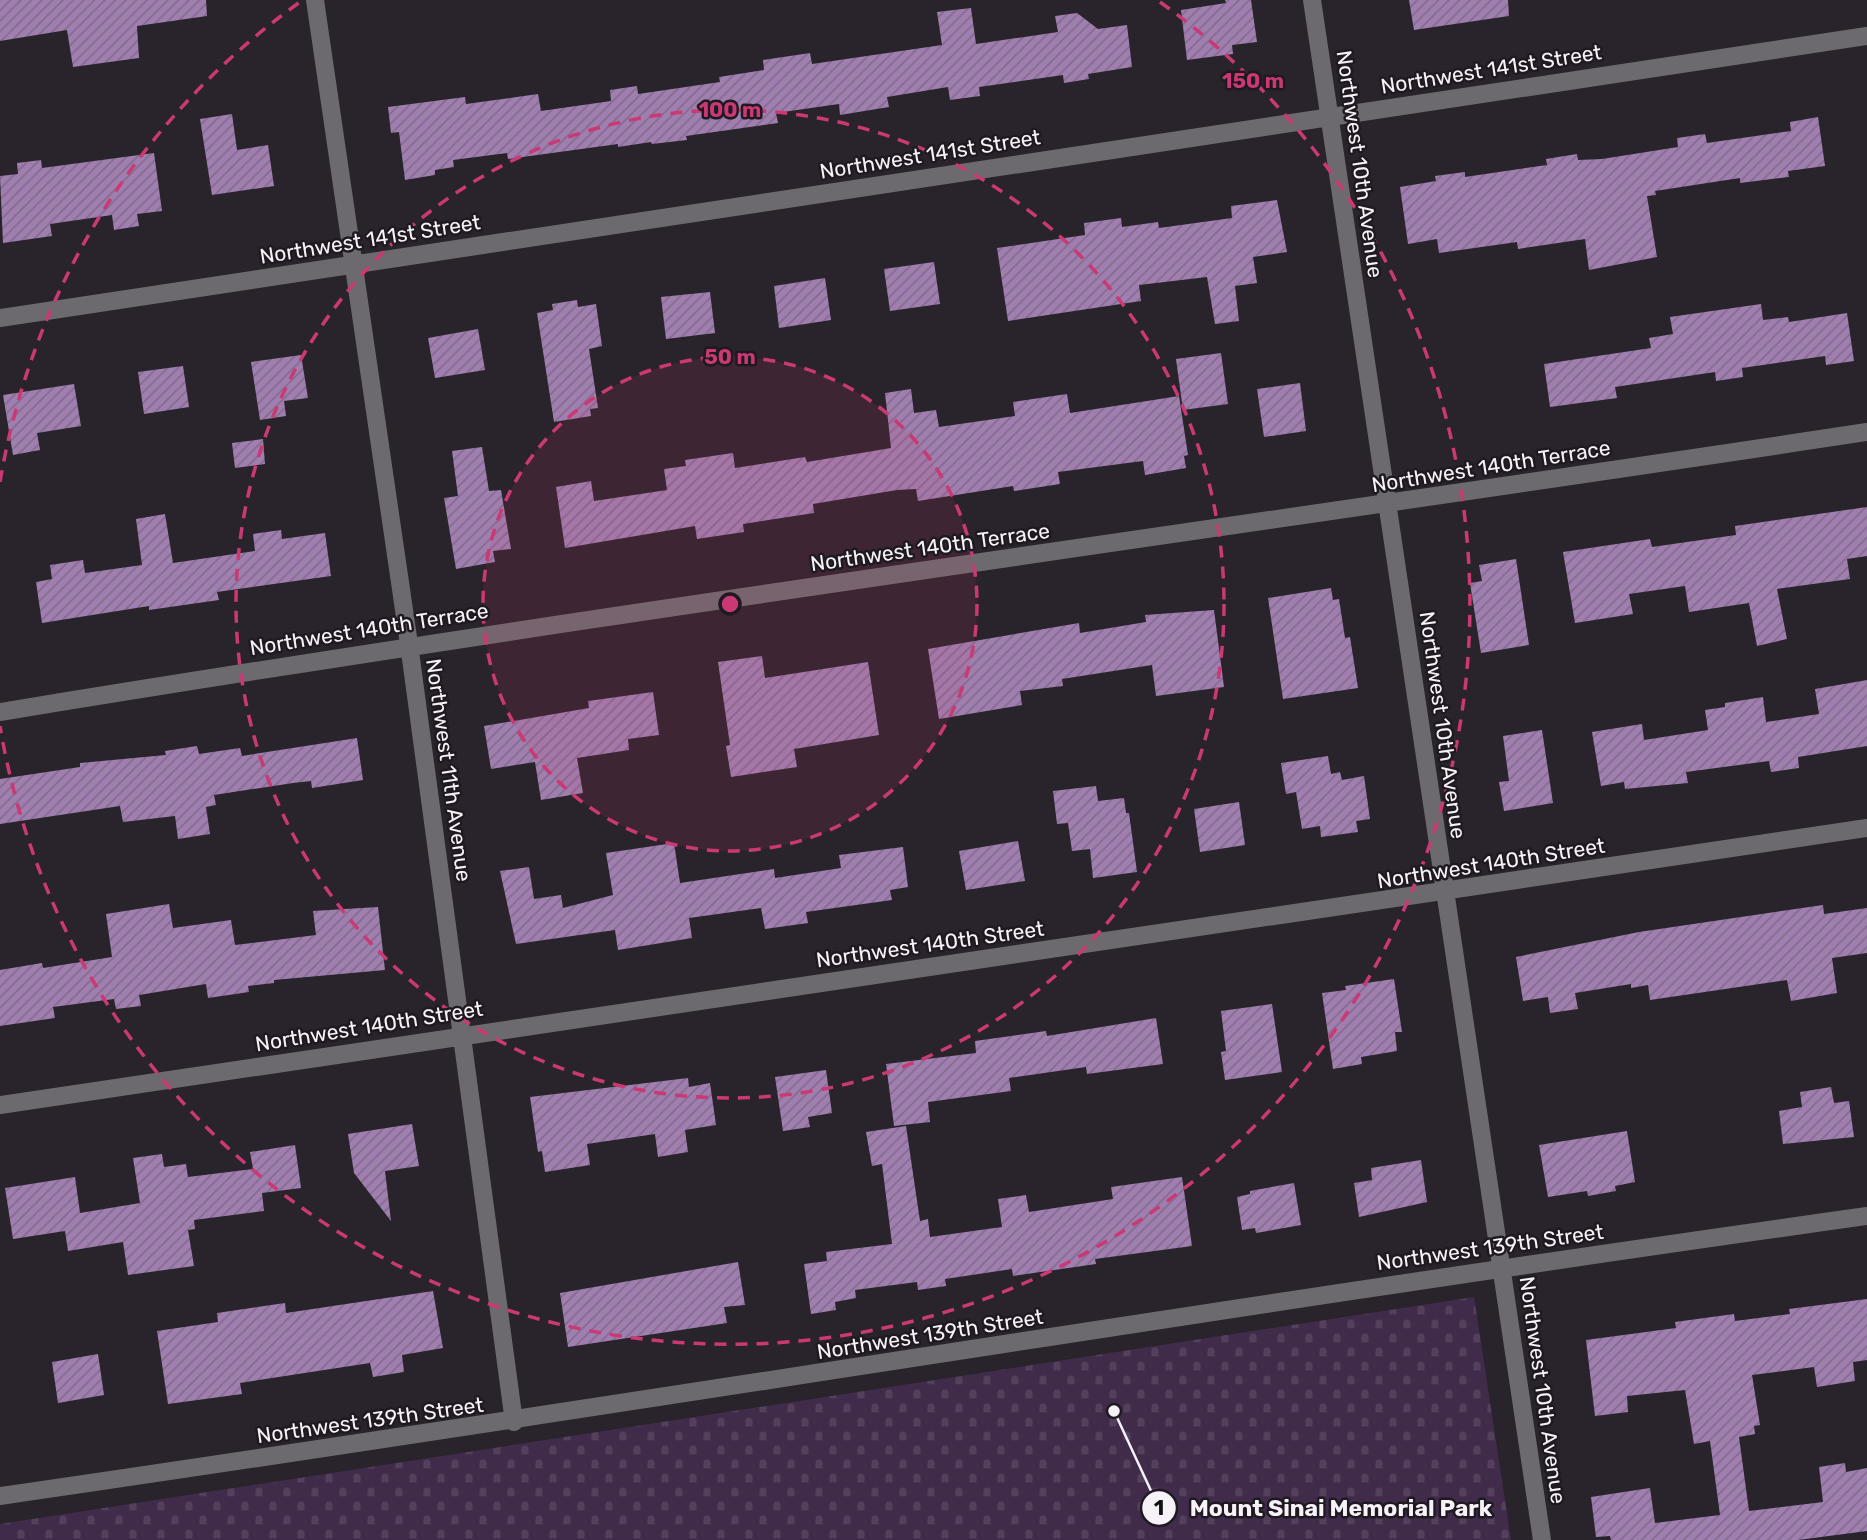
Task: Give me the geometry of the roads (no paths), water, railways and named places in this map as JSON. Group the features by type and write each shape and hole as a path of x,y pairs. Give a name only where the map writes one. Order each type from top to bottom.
{"street":[{"name":"Northwest 11th Avenue","path":"315,0 409,644 514,1422"},
{"name":"Northwest 10th Avenue","path":"1312,0 1542,1540"},
{"name":"Northwest 141st Street","path":"0,317 1867,36"},
{"name":"Northwest 140th Terrace","path":"0,712 409,644 1387,505 1867,432"},
{"name":"Northwest 140th Street","path":"0,1105 462,1035 1445,894 1867,828"},
{"name":"Northwest 139th Street","path":"0,1496 514,1422 1502,1267 1867,1216"}],"place":[{"name":"Mount Sinai Memorial Park","path":"1114,1411"}]}
